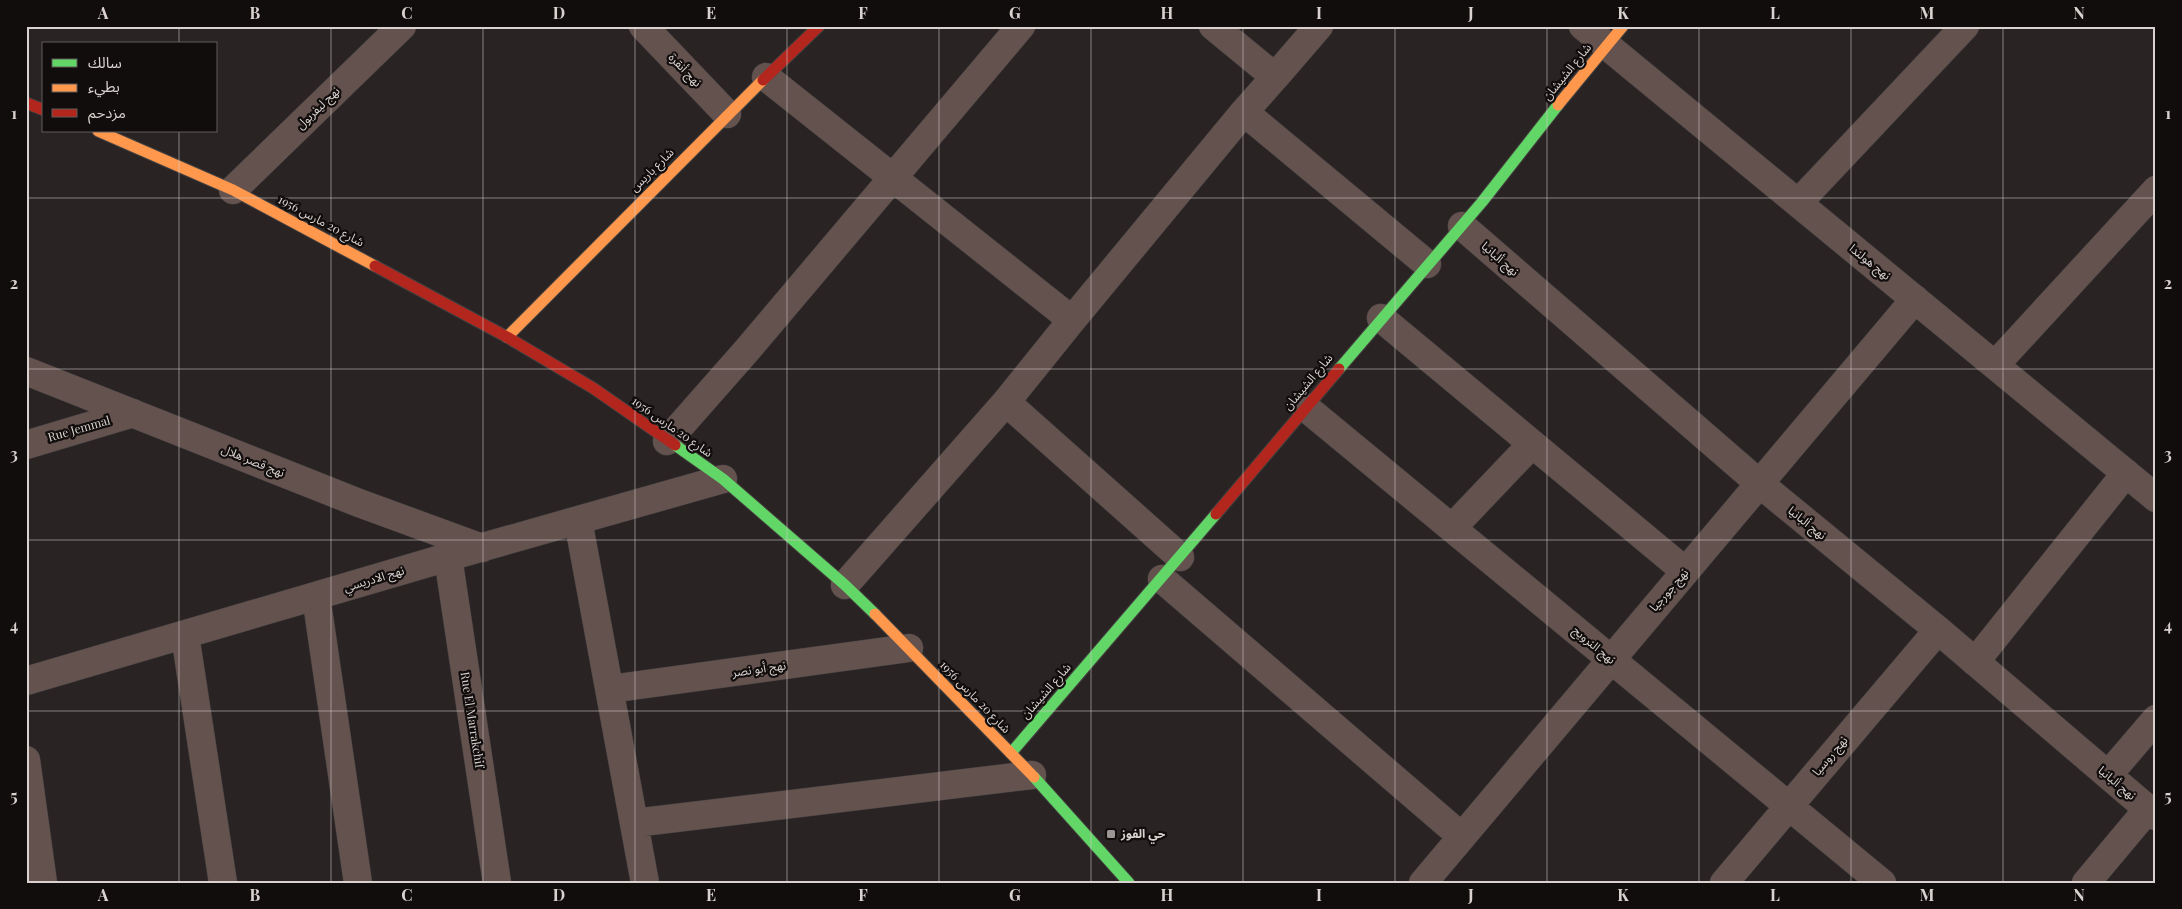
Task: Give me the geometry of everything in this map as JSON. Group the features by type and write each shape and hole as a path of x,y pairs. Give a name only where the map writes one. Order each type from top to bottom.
{"street":[{"name":"نهج ليفربول","path":"233,190 402,26"},
{"name":"نهج أنقرة","path":"643,26 726,114"},
{"name":"شارع باريس","path":"506,337 726,114 819,26"},
{"path":"666,441 748,349 1021,26"},
{"path":"1213,26 1275,76"},
{"path":"845,585 1006,402 1244,112 1319,26"},
{"name":"نهج هولندا","path":"1583,26 1614,36 1798,203 2156,498"},
{"path":"1798,203 1964,26"},
{"name":"شارع الشيشان","path":"1010,753 1162,579 1305,407 1427,264 1462,226 1614,36"},
{"path":"766,77 1072,320"},
{"path":"26,103 42,109"},
{"path":"1244,112 1427,264"},
{"name":"شارع 20 مارس 1956","path":"100,132 233,190 506,337 593,388 722,479 845,585 909,648 1032,775 1129,883"},
{"path":"1995,365 2156,190"},
{"name":"نهج ألبانيا","path":"1462,226 1760,484 1938,630 2152,813"},
{"name":"نهج جورجيا","path":"1423,883 1915,299"},
{"path":"1381,318 1685,571"},
{"name":"نهج قصر هلال","path":"26,371 359,503 482,548"},
{"path":"1006,402 1180,557"},
{"name":"نهج النرويج","path":"1305,407 1789,804 1882,883"},
{"name":"Rue Jemmal","path":"26,445 132,413"},
{"path":"1452,528 1532,444"},
{"path":"1975,662 2126,473"},
{"name":"نهج الادريسي","path":"26,681 722,479"},
{"path":"578,520 645,883"},
{"name":"Rue El Marrakchif","path":"448,557 497,883"},
{"path":"1162,579 1461,836"},
{"path":"316,596 358,883"},
{"name":"نهج روسيا","path":"1724,883 1938,630"},
{"path":"185,635 223,883"},
{"name":"نهج أبو نصر","path":"610,689 909,648"},
{"path":"2108,775 2156,719"},
{"path":"26,760 43,883"},
{"path":"634,823 1032,775"},
{"path":"2086,883 2152,813"}],"traffic: fast":[{"path":"1339,369 1482,202 1558,105"},
{"path":"675,445 723,479 845,585 875,614"},
{"path":"1011,753 1216,514"},
{"path":"1034,777 1129,883"}],"traffic: slow":[{"path":"1558,105 1623,26"},
{"path":"507,337 763,80"},
{"path":"100,132 233,190 375,266"},
{"path":"875,614 1034,777"}],"traffic: jam":[{"path":"763,80 819,26"},
{"path":"26,103 42,109"},
{"path":"375,266 507,337 593,388 675,445"},
{"path":"1216,514 1339,369"}],"place":[{"name":"حي الفوز","path":"1111,834"}]}
